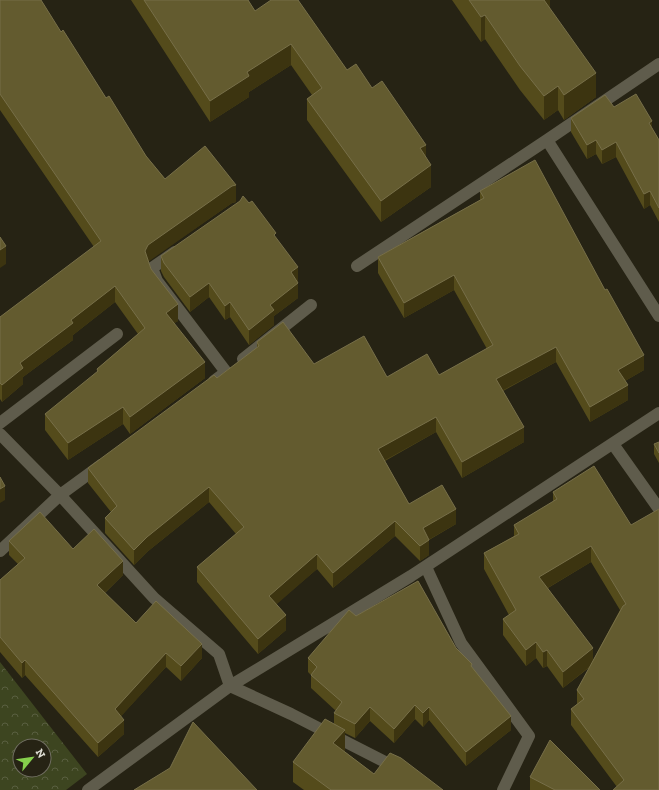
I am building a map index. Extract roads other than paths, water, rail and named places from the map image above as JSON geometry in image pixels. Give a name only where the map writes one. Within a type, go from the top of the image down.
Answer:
[{"type":"street","points":[[357,266],[659,64]]},
{"type":"street","points":[[547,140],[659,316]]},
{"type":"street","points":[[184,245],[152,268],[157,281],[226,372]]},
{"type":"street","points":[[207,386],[311,305]]},
{"type":"street","points":[[0,423],[117,334]]},
{"type":"street","points":[[88,790],[230,686],[426,567],[659,413]]},
{"type":"street","points":[[1,437],[60,495],[154,598],[219,654],[230,686],[291,714],[405,772]]},
{"type":"street","points":[[613,444],[659,509]]},
{"type":"street","points":[[0,551],[60,495],[111,457]]},
{"type":"street","points":[[426,567],[461,643],[529,736],[503,790]]}]
